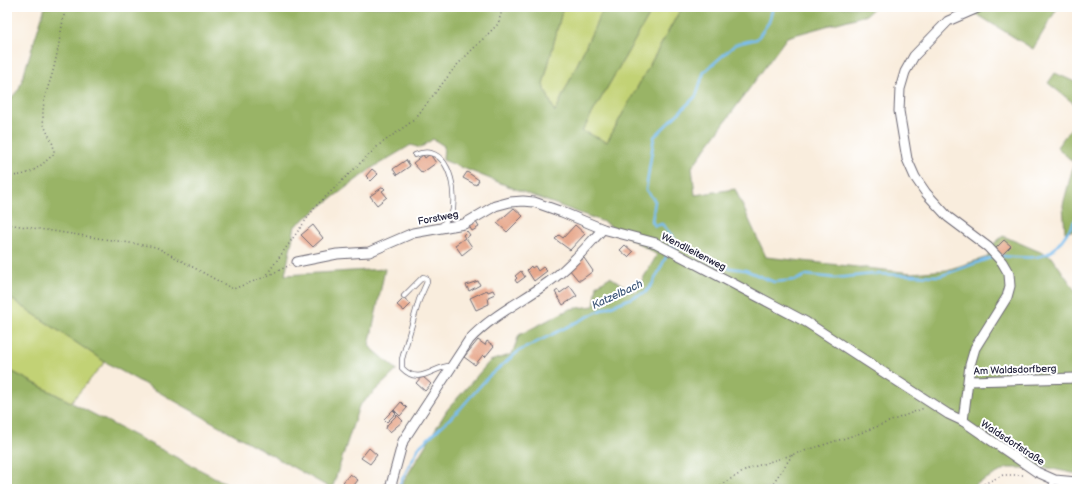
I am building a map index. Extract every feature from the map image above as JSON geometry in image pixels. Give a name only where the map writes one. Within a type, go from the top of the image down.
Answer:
[{"type":"street","points":[[970,381],[970,365],[975,348],[1007,297],[1010,286],[1009,274],[1002,262],[988,247],[948,217],[926,193],[915,177],[907,159],[899,111],[900,90],[903,78],[914,56],[948,22],[980,7]]},
{"type":"street","name":"Forstweg","points":[[297,262],[337,254],[369,252],[413,233],[464,224],[495,206],[510,202],[524,201],[562,212],[603,229]]},
{"type":"street","points":[[390,489],[403,441],[451,366],[479,329],[551,280],[580,254],[603,229]]},
{"type":"street","name":"Wendlleitenweg","points":[[603,229],[656,243],[806,322],[948,414],[963,421]]},
{"type":"street","name":"Am Waldsdorfberg","points":[[963,421],[970,381],[1077,378]]},
{"type":"street","name":"Waldsdorfstraße","points":[[963,421],[1037,472],[1055,480],[1077,482]]},
{"type":"lane","points":[[415,155],[426,151],[435,154],[445,166],[452,180],[453,209],[441,229]]},
{"type":"lane","points":[[404,296],[420,279],[423,277],[426,278],[426,283],[419,300],[402,359],[402,368],[406,373],[418,376],[451,366]]},
{"type":"lane","points":[[1049,489],[1055,480]]},
{"type":"path","points":[[7,176],[22,176],[39,167],[54,154],[54,146],[43,124],[44,97],[54,67],[66,7]]},
{"type":"path","points":[[265,277],[316,206],[379,145],[414,120],[456,66],[498,24],[503,7]]},
{"type":"path","points":[[7,224],[156,247],[233,289],[265,277],[297,262]]},
{"type":"path","points":[[713,489],[750,468],[858,434],[933,404]]},
{"type":"path","points":[[769,489],[793,454]]},
{"type":"path","points":[[973,489],[1002,476],[1037,472]]},
{"type":"green space","points":[[45,7],[563,7],[543,85],[555,112],[604,7],[654,7],[582,131],[607,142],[679,12],[687,7],[875,7],[866,15],[787,37],[692,167],[695,195],[735,189],[766,257],[912,273],[947,270],[988,257],[990,247],[1003,236],[1052,257],[1077,293],[1077,474],[1048,468],[1007,468],[967,489],[399,489],[447,410],[490,361],[512,354],[519,335],[570,309],[594,306],[597,285],[610,277],[635,292],[657,255],[604,222],[443,160],[444,146],[433,139],[420,148],[411,145],[372,168],[295,226],[285,275],[385,269],[369,346],[397,370],[359,406],[332,489],[105,362],[7,296],[7,103],[19,89]]},
{"type":"green space","points":[[563,7],[604,7],[555,112],[543,85]]},
{"type":"green space","points":[[654,7],[687,7],[679,12],[607,142],[582,131]]},
{"type":"green space","points":[[965,7],[1058,7],[1033,49]]},
{"type":"green space","points":[[1055,73],[1077,83],[1077,106],[1048,83]]},
{"type":"green space","points":[[1077,120],[1077,230],[1065,232],[1063,205],[1074,163],[1057,147]]},
{"type":"green space","points":[[7,296],[105,362],[71,402],[7,369]]},
{"type":"green space","points":[[7,369],[237,489],[7,489]]},
{"type":"building","points":[[430,154],[436,163],[422,173],[413,163],[423,155],[425,158]]},
{"type":"building","points":[[406,160],[410,166],[397,175],[393,169]]},
{"type":"building","points":[[372,169],[378,174],[371,181],[366,176]]},
{"type":"building","points":[[467,172],[479,180],[476,185],[463,178]]},
{"type":"building","points":[[383,187],[385,189],[382,191],[387,197],[377,205],[370,196]]},
{"type":"building","points":[[514,208],[523,216],[507,232],[497,223]]},
{"type":"building","points":[[476,222],[479,227],[472,231],[469,226]]},
{"type":"building","points":[[313,225],[323,238],[313,247],[301,235]]},
{"type":"building","points":[[575,225],[585,234],[570,250],[555,239],[559,235],[563,238]]},
{"type":"building","points":[[467,231],[470,235],[466,238],[472,247],[462,255],[455,245],[465,238],[463,235]]},
{"type":"building","points":[[1004,240],[1011,246],[1002,255],[995,249]]},
{"type":"building","points":[[625,245],[633,252],[628,257],[620,250]]},
{"type":"building","points":[[584,258],[593,271],[581,280],[578,280],[569,269]]},
{"type":"building","points":[[531,266],[532,268],[535,266],[538,271],[543,267],[547,271],[534,281],[527,270]]},
{"type":"building","points":[[521,271],[525,277],[517,283],[515,280],[517,278],[515,276]]},
{"type":"building","points":[[478,281],[480,285],[469,291],[466,285]]},
{"type":"building","points":[[570,286],[577,296],[563,305],[555,292],[558,290],[560,293]]},
{"type":"building","points":[[487,290],[488,292],[493,290],[495,294],[488,297],[489,304],[476,310],[470,298]]},
{"type":"building","points":[[404,298],[411,304],[404,311],[397,305]]},
{"type":"building","points":[[478,340],[485,345],[487,341],[494,346],[485,357],[483,355],[475,365],[464,357]]},
{"type":"building","points":[[422,376],[431,384],[425,391],[416,383]]},
{"type":"building","points":[[401,402],[407,408],[400,416],[394,410]]},
{"type":"building","points":[[393,410],[396,413],[387,422],[384,419]]},
{"type":"building","points":[[397,415],[403,421],[390,432],[386,429],[387,425]]},
{"type":"building","points":[[369,448],[377,455],[370,464],[361,458]]},
{"type":"building","points":[[350,474],[358,480],[351,489],[343,482]]},
{"type":"waterway","name":"Katzelbach","points":[[397,489],[419,447],[460,409],[488,377],[519,351],[599,311],[646,292],[653,283],[675,239],[662,224],[655,226],[652,221],[655,201],[646,190],[654,137],[696,96],[704,72],[736,44],[757,39],[769,22],[773,7]]},
{"type":"waterway","points":[[1001,256],[1029,258],[1047,254],[1061,241],[1077,217]]},
{"type":"waterway","points":[[671,247],[684,248],[723,267],[745,270],[774,282],[796,280],[807,275],[835,278],[874,274],[940,276],[993,257]]}]
